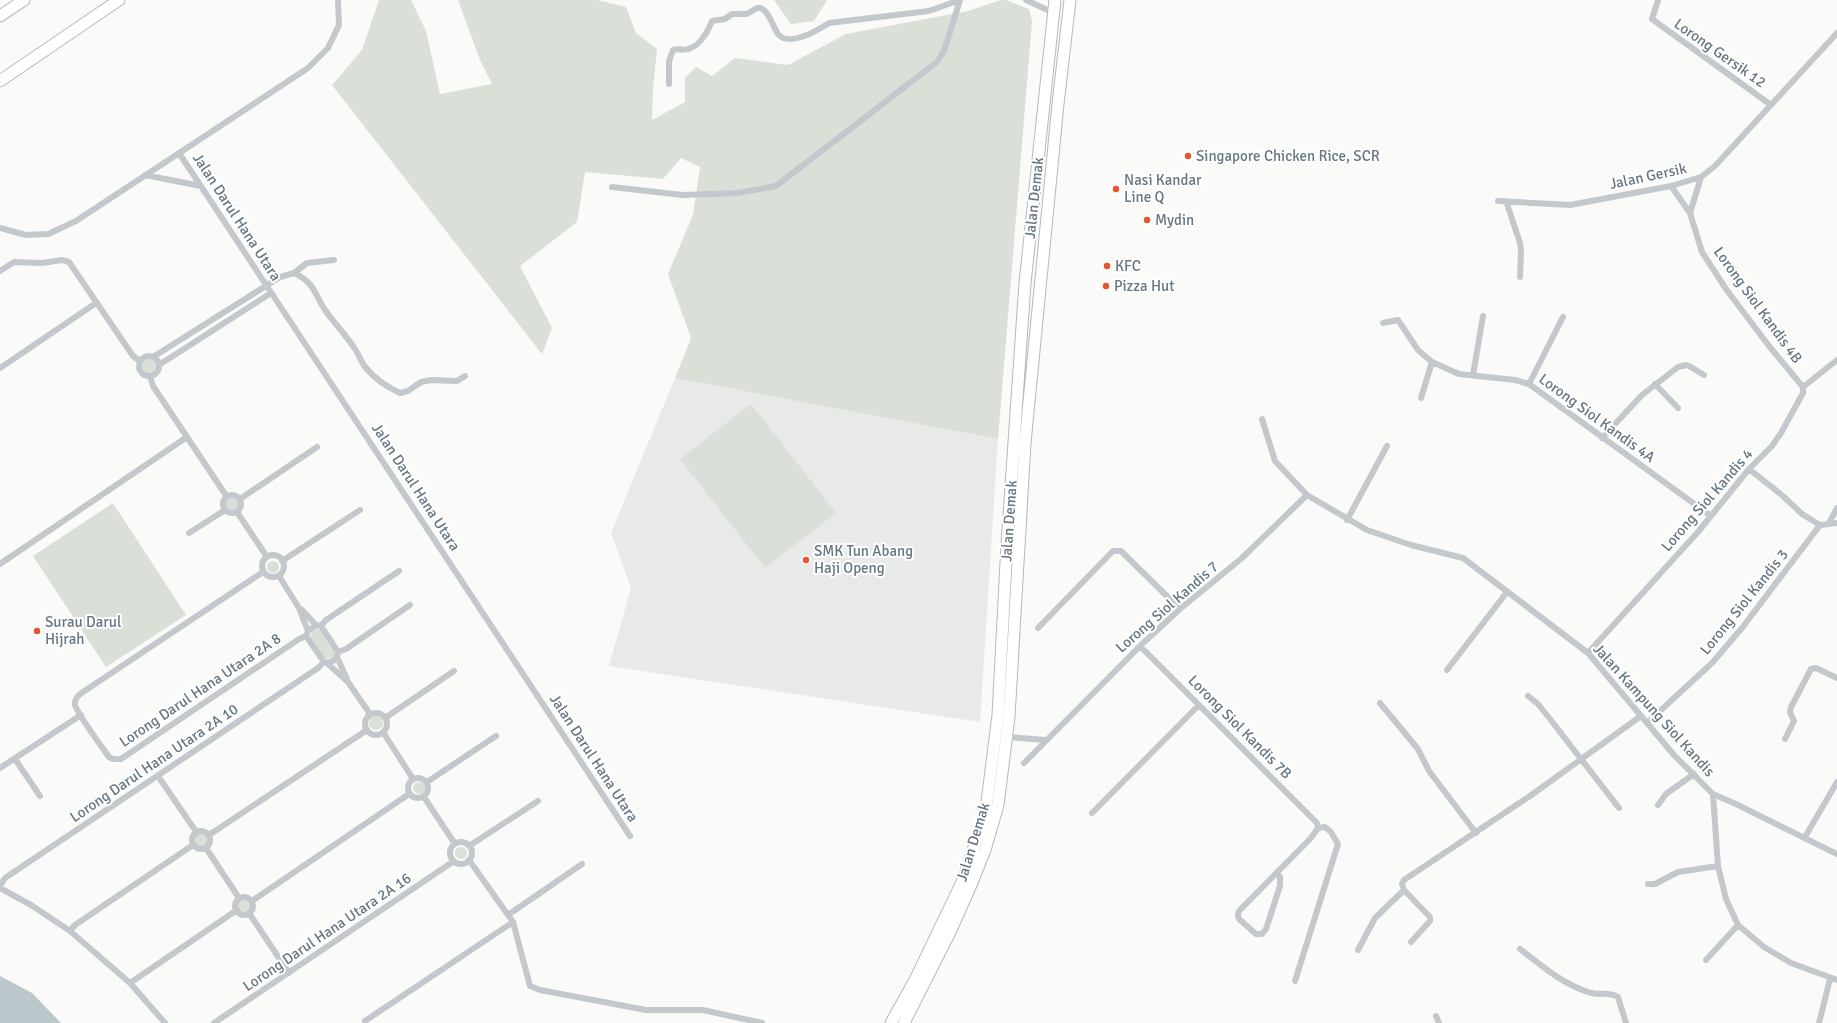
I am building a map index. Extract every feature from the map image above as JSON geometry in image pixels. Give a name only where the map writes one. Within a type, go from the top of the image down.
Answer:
[{"type":"highway","points":[[0,16],[24,0]]},
{"type":"highway","points":[[0,81],[119,0]]},
{"type":"highway","name":"Jalan Demak","points":[[891,1023],[915,980],[949,912],[964,878],[986,810],[998,715],[1007,544],[1025,283],[1055,0]]},
{"type":"highway","name":"Jalan Demak","points":[[904,1023],[950,932],[985,850],[998,805],[1007,737],[1025,443],[1058,104],[1070,0]]},
{"type":"street","name":"Jalan Darul Hana Utara","points":[[0,228],[26,235],[48,234],[76,221],[308,68],[328,48],[339,25],[338,0]]},
{"type":"street","points":[[669,84],[669,61],[673,50],[676,48],[689,49],[695,45],[708,30],[712,21],[724,19],[732,14],[747,14],[761,8],[768,15],[778,34],[783,38],[790,40],[818,30],[829,23],[929,11],[960,0]]},
{"type":"street","points":[[612,187],[683,195],[738,193],[776,186],[936,62],[944,51],[960,0]]},
{"type":"street","points":[[1026,0],[1054,12]]},
{"type":"street","name":"Lorong Gersik 12","points":[[1658,0],[1652,19],[1771,105]]},
{"type":"street","name":"Jalan Gersik","points":[[1498,201],[1570,205],[1671,186],[1701,177],[1715,166],[1837,33]]},
{"type":"street","name":"Jalan Darul Hana Utara","points":[[179,152],[630,836]]},
{"type":"street","points":[[145,175],[201,186]]},
{"type":"street","points":[[1690,213],[1701,177]]},
{"type":"street","name":"Lorong Siol Kandis 4B","points":[[1671,186],[1690,213],[1702,252],[1726,289],[1768,346],[1803,387]]},
{"type":"street","points":[[1506,201],[1520,243],[1520,277]]},
{"type":"street","points":[[0,271],[14,262],[42,263],[62,260],[69,262],[133,356],[140,361]]},
{"type":"street","points":[[272,293],[159,365],[157,372],[150,376],[146,376],[140,372],[140,361],[146,356],[153,357],[266,285],[280,277],[294,273],[307,263],[334,260]]},
{"type":"street","points":[[294,273],[305,278],[311,284],[322,306],[337,328],[354,348],[365,367],[376,379],[391,389],[400,393],[408,391],[421,382],[431,380],[458,382],[465,376]]},
{"type":"street","points":[[0,368],[96,303]]},
{"type":"street","points":[[1473,375],[1483,316]]},
{"type":"street","points":[[1529,384],[1563,317]]},
{"type":"street","name":"Lorong Siol Kandis 4A","points":[[1383,323],[1398,320],[1401,321],[1418,350],[1432,362],[1460,374],[1515,380],[1529,384],[1711,516]]},
{"type":"street","points":[[153,357],[159,365]]},
{"type":"street","points":[[1803,387],[1837,360]]},
{"type":"street","points":[[1421,398],[1432,362]]},
{"type":"street","points":[[1602,438],[1642,395],[1681,366],[1689,366],[1704,375]]},
{"type":"street","points":[[150,376],[153,386],[227,497]]},
{"type":"street","points":[[1655,384],[1678,408]]},
{"type":"street","name":"Lorong Siol Kandis 4","points":[[1588,653],[1711,516],[1749,469],[1778,438],[1803,393],[1803,387]]},
{"type":"street","name":"Jalan Kampung Siol Kandis","points":[[1262,419],[1275,461],[1307,495],[1347,520],[1367,530],[1411,545],[1463,558],[1588,653],[1646,723],[1713,794],[1805,837],[1837,854]]},
{"type":"street","points":[[0,564],[187,437]]},
{"type":"street","points":[[1347,520],[1387,446]]},
{"type":"street","points":[[240,499],[317,447]]},
{"type":"street","points":[[1749,469],[1802,514],[1820,525],[1837,523]]},
{"type":"street","points":[[225,510],[224,501],[227,497],[233,495],[240,499]]},
{"type":"street","name":"Lorong Siol Kandis 7","points":[[1024,763],[1140,646],[1180,609],[1242,558],[1307,495]]},
{"type":"street","points":[[225,510],[229,513],[237,512],[241,507],[240,499]]},
{"type":"street","points":[[1829,523],[1837,508]]},
{"type":"street","points":[[189,534],[225,510]]},
{"type":"street","points":[[282,561],[360,510]]},
{"type":"street","points":[[237,512],[267,557]]},
{"type":"street","name":"Lorong Siol Kandis 3","points":[[1646,723],[1712,663],[1742,628],[1820,525]]},
{"type":"street","points":[[1038,628],[1113,551],[1120,551],[1180,609]]},
{"type":"street","points":[[276,556],[282,561],[283,570],[279,576],[272,577],[263,572],[262,564],[267,557],[276,556]]},
{"type":"street","name":"Lorong Darul Hana Utara 2A 8","points":[[81,715],[109,757],[113,759],[121,759],[399,571]]},
{"type":"street","points":[[0,768],[81,715],[75,706],[75,702],[80,694],[263,572]]},
{"type":"street","points":[[279,576],[299,608],[307,634],[326,663],[348,682]]},
{"type":"street","points":[[1448,670],[1507,592]]},
{"type":"street","name":"Lorong Darul Hana Utara 2A 10","points":[[0,887],[5,878],[338,655],[410,605]]},
{"type":"street","points":[[299,608],[319,625],[338,655],[348,682],[370,714]]},
{"type":"street","name":"Lorong Siol Kandis 7B","points":[[1140,646],[1317,823],[1318,828]]},
{"type":"street","points":[[1785,739],[1794,721],[1790,712],[1811,668],[1816,668],[1837,678]]},
{"type":"street","points":[[385,718],[454,672]]},
{"type":"street","points":[[1528,696],[1538,704],[1619,808]]},
{"type":"street","points":[[1380,703],[1418,749],[1429,771],[1476,833]]},
{"type":"street","points":[[1092,814],[1199,704]]},
{"type":"street","points":[[378,713],[385,718],[387,726],[383,732],[373,734],[367,730],[366,720],[370,714],[378,713]]},
{"type":"street","points":[[1411,942],[1430,921],[1430,916],[1404,890],[1402,884],[1404,880],[1476,833],[1641,716]]},
{"type":"street","points":[[209,835],[367,730]]},
{"type":"street","points":[[383,732],[413,779]]},
{"type":"street","points":[[427,782],[496,736]]},
{"type":"street","points":[[1007,737],[1046,740]]},
{"type":"street","points":[[15,758],[40,796]]},
{"type":"street","points":[[1658,805],[1666,794],[1694,774]]},
{"type":"street","points":[[158,776],[197,833]]},
{"type":"street","points":[[420,778],[427,782],[428,791],[424,797],[415,798],[410,794],[408,787],[413,779],[420,778]]},
{"type":"street","points":[[1805,837],[1837,782]]},
{"type":"street","points":[[252,901],[410,794]]},
{"type":"street","points":[[1713,794],[1718,866],[1726,899],[1738,925],[1764,947],[1791,962],[1830,979],[1837,980]]},
{"type":"street","points":[[424,797],[455,844]]},
{"type":"street","points":[[470,846],[538,800]]},
{"type":"street","points":[[1277,873],[1280,877],[1280,886],[1266,929],[1262,934],[1256,934],[1239,919],[1239,911],[1311,838],[1318,828],[1324,827],[1331,832],[1338,844],[1295,981]]},
{"type":"street","points":[[203,832],[209,835],[210,843],[206,848],[200,849],[194,845],[192,839],[197,833],[203,832]]},
{"type":"street","points":[[463,843],[470,846],[472,852],[469,860],[461,864],[454,861],[451,851],[455,844],[463,843]]},
{"type":"street","points":[[70,931],[75,925],[194,845]]},
{"type":"street","points":[[206,848],[239,898]]},
{"type":"street","points":[[469,860],[513,922],[530,986],[540,990],[646,1010],[703,1010],[762,1023]]},
{"type":"street","name":"Lorong Darul Hana Utara 2A 16","points":[[214,1023],[454,861]]},
{"type":"street","points":[[508,915],[582,864]]},
{"type":"street","points":[[1648,884],[1655,884],[1678,872],[1718,866]]},
{"type":"street","points":[[0,887],[31,905],[70,931],[130,983],[165,1023]]},
{"type":"street","points":[[1358,950],[1375,918],[1404,890]]},
{"type":"street","points":[[239,898],[247,897],[252,901],[253,906],[249,913]]},
{"type":"street","points":[[237,910],[236,904],[239,898]]},
{"type":"street","points":[[237,910],[244,914],[249,913]]},
{"type":"street","points":[[130,983],[237,910]]},
{"type":"street","points":[[249,913],[289,973]]},
{"type":"street","points":[[365,1021],[513,922]]},
{"type":"street","points":[[1706,960],[1738,925]]},
{"type":"street","points":[[1520,949],[1552,975],[1565,983],[1590,994],[1614,994],[1618,996],[1626,1023]]},
{"type":"street","points":[[1819,1023],[1830,979]]},
{"type":"street","points":[[1436,1016],[1439,1023]]},
{"type":"shaded area","points":[[379,0],[411,0],[426,31],[440,94],[492,84],[480,60],[458,0],[598,0],[626,7],[636,33],[657,49],[652,120],[685,102],[685,78],[696,67],[712,76],[735,58],[788,65],[846,34],[968,11],[1001,0],[1006,0],[1029,9],[1032,21],[998,439],[675,378],[691,338],[668,274],[693,215],[700,167],[681,158],[663,179],[585,172],[577,222],[520,266],[552,328],[542,354],[332,85],[362,50]]},
{"type":"shaded area","points":[[774,0],[827,0],[814,21],[791,24]]},
{"type":"shaded area","points":[[149,359],[154,361],[156,366],[154,371],[149,373],[144,371],[142,366],[144,361]]},
{"type":"shaded area","name":"SMK Tun Abang Haji Openg","points":[[675,378],[998,439],[980,722],[609,666],[631,588],[611,533]]},
{"type":"shaded area","points":[[751,404],[836,513],[765,568],[680,459]]},
{"type":"shaded area","points":[[230,498],[234,498],[238,504],[234,510],[230,510],[226,506],[226,502]]},
{"type":"shaded area","points":[[113,503],[186,615],[106,667],[33,556]]},
{"type":"shaded area","points":[[271,561],[275,561],[279,567],[275,573],[271,573],[267,569],[267,565]]},
{"type":"shaded area","points":[[316,629],[321,630],[334,650],[334,656],[331,658],[328,659],[323,657],[310,637],[312,632]]},
{"type":"shaded area","points":[[376,716],[381,718],[383,723],[381,728],[376,730],[371,728],[369,723],[371,718]]},
{"type":"shaded area","points":[[421,782],[424,783],[424,793],[417,794],[414,793],[413,786],[414,783]]},
{"type":"shaded area","points":[[201,834],[206,836],[208,841],[206,846],[201,848],[196,846],[194,841],[196,836]]},
{"type":"shaded area","points":[[459,847],[463,847],[467,853],[463,859],[459,859],[455,855],[455,851]]},
{"type":"shaded area","points":[[244,899],[249,901],[251,906],[249,911],[244,913],[239,911],[237,906],[239,901]]},
{"type":"shaded area","points":[[0,976],[32,993],[61,1023],[0,1023]]},
{"type":"place","name":"Singapore Chicken Rice, SCR","points":[[1188,156]]},
{"type":"place","name":"Nasi Kandar Line Q","points":[[1116,189]]},
{"type":"place","name":"Mydin","points":[[1147,220]]},
{"type":"place","name":"KFC","points":[[1107,266]]},
{"type":"place","name":"Pizza Hut","points":[[1106,286]]},
{"type":"place","name":"SMK Tun Abang Haji Openg","points":[[806,560]]},
{"type":"place","name":"Surau Darul Hijrah","points":[[37,631]]}]
